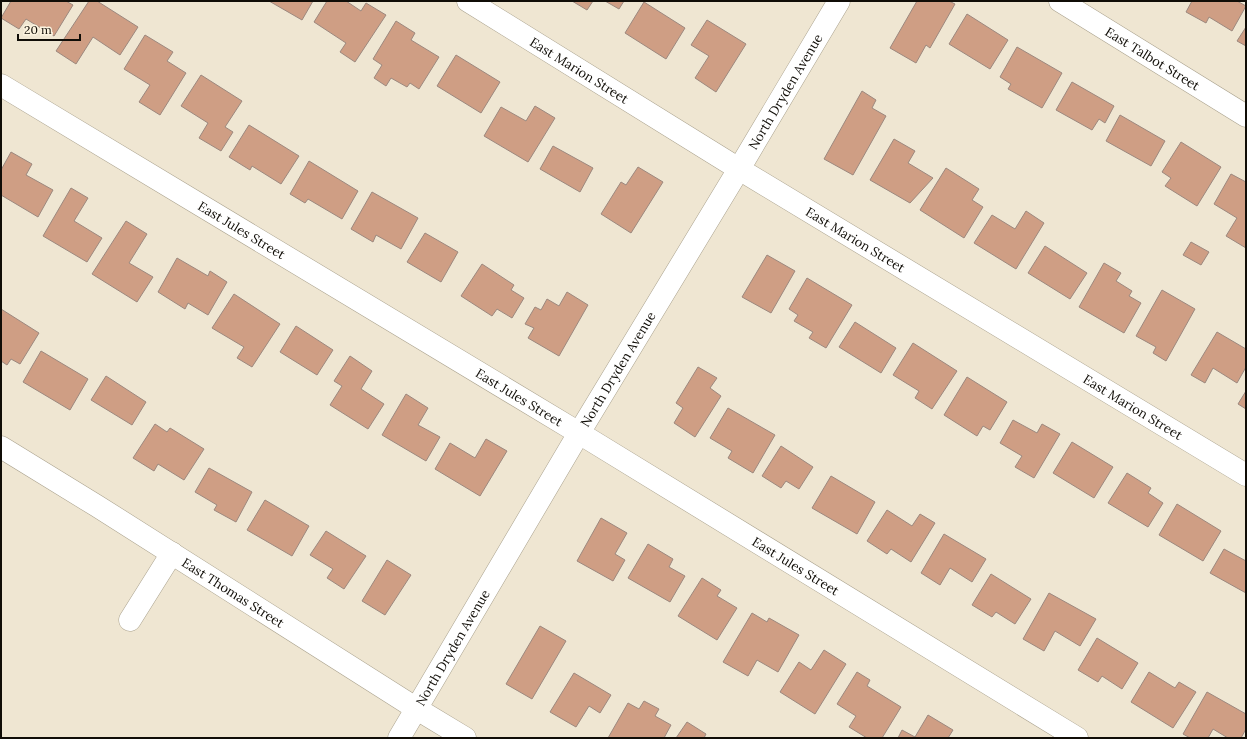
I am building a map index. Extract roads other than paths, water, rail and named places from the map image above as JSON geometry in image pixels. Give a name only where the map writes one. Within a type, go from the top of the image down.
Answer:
[{"type":"street","name":"East Marion Street","points":[[468,1],[739,169],[1246,475]]},
{"type":"street","name":"North Dryden Avenue","points":[[399,738],[579,433],[839,1]]},
{"type":"street","name":"East Talbot Street","points":[[1060,1],[1246,116]]},
{"type":"street","name":"East Jules Street","points":[[1,84],[579,433],[1078,738]]},
{"type":"street","name":"East Thomas Street","points":[[1,447],[465,738]]},
{"type":"street","points":[[130,620],[172,553]]}]
